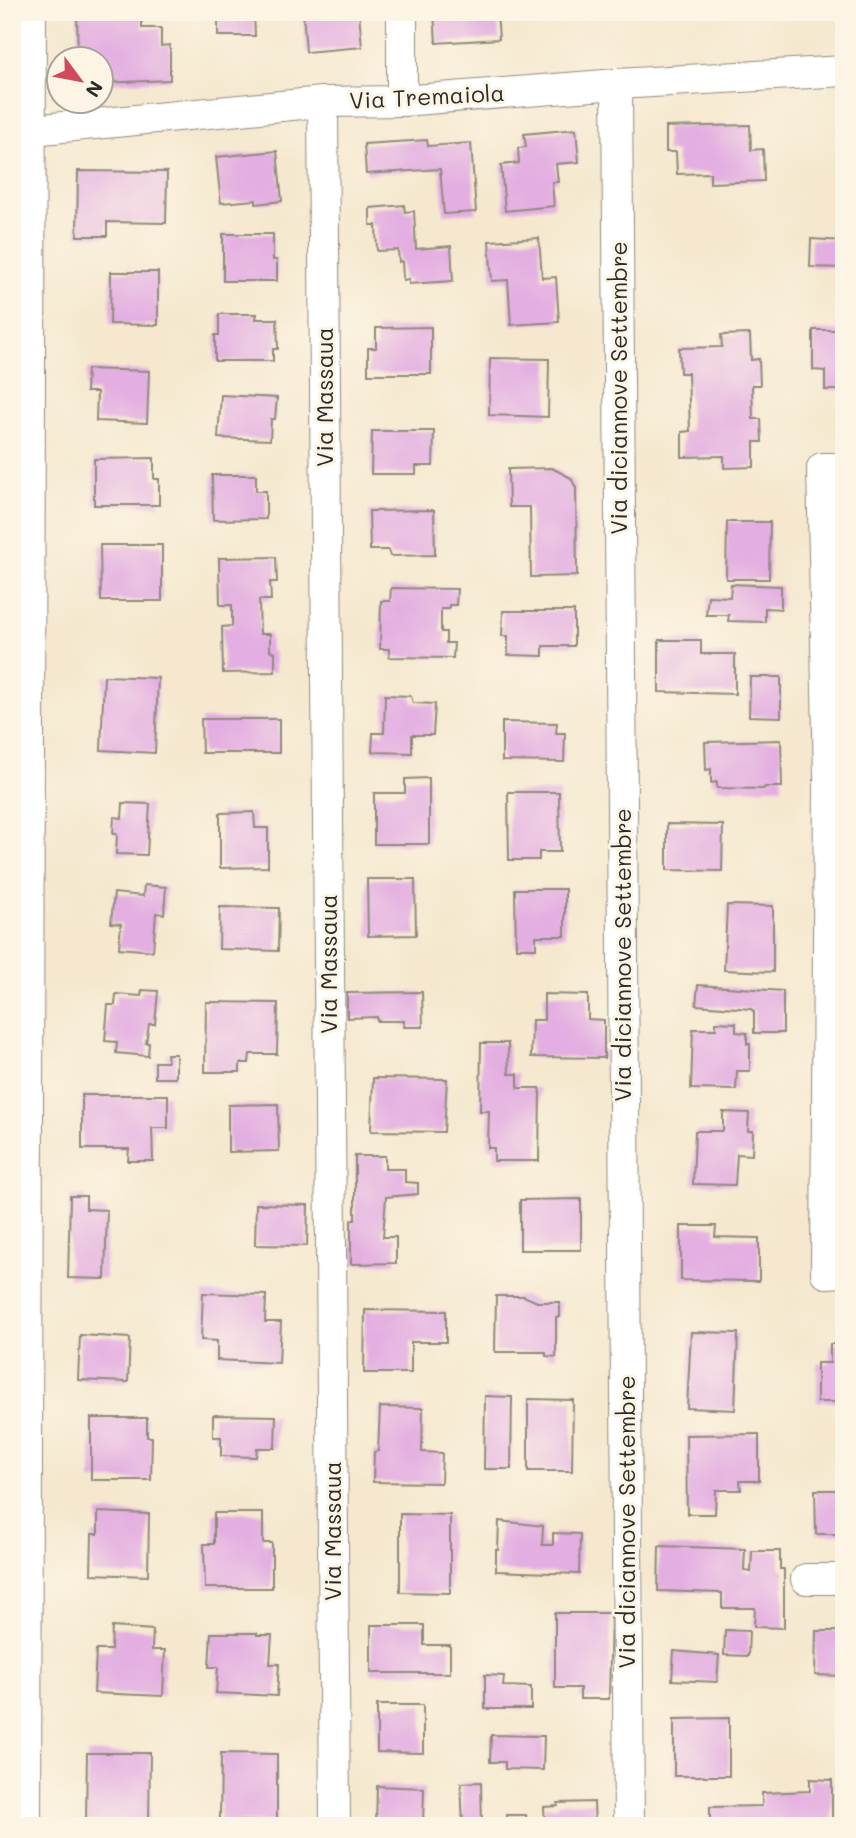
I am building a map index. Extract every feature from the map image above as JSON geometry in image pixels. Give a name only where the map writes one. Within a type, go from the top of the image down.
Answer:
[{"type":"street","points":[[26,1826],[22,133],[31,12]]},
{"type":"street","points":[[402,12],[402,101]]},
{"type":"street","name":"Via Tremaiola","points":[[22,133],[323,102],[402,101],[617,84],[844,71]]},
{"type":"street","name":"Via diciannove Settembre","points":[[617,84],[629,1826]]},
{"type":"street","name":"Via Massaua","points":[[323,102],[335,1826]]},
{"type":"street","points":[[844,468],[822,468],[836,776],[836,946],[826,1273],[844,1272]]},
{"type":"street","points":[[806,1579],[844,1579]]},
{"type":"building","points":[[77,12],[142,12],[142,28],[161,28],[161,46],[170,45],[170,80],[116,82],[116,46],[78,46]]},
{"type":"building","points":[[218,12],[254,12],[255,36],[218,36]]},
{"type":"building","points":[[303,12],[359,12],[362,47],[306,52]]},
{"type":"building","points":[[434,12],[497,12],[499,39],[436,43]]},
{"type":"building","points":[[750,125],[751,150],[763,149],[764,181],[710,183],[710,173],[677,174],[676,152],[666,152],[666,127]]},
{"type":"building","points":[[576,129],[579,162],[556,164],[558,182],[552,182],[554,206],[505,211],[501,165],[519,163],[518,148],[526,147],[524,134]]},
{"type":"building","points":[[427,140],[428,146],[471,143],[476,212],[444,214],[440,169],[366,174],[364,144]]},
{"type":"building","points":[[277,151],[282,201],[256,204],[256,200],[221,203],[216,157]]},
{"type":"building","points":[[78,171],[167,172],[166,223],[107,222],[107,236],[77,236]]},
{"type":"building","points":[[404,205],[405,212],[414,211],[416,249],[451,246],[453,281],[409,284],[409,279],[403,280],[402,261],[399,262],[398,250],[377,251],[376,225],[370,225],[370,208]]},
{"type":"building","points":[[223,234],[273,234],[273,260],[277,260],[277,281],[223,281]]},
{"type":"building","points":[[539,238],[542,278],[556,277],[559,322],[511,325],[508,280],[492,281],[489,241]]},
{"type":"building","points":[[811,239],[844,241],[844,268],[810,267]]},
{"type":"building","points":[[111,272],[158,272],[158,325],[110,324]]},
{"type":"building","points":[[219,314],[257,314],[256,319],[277,319],[278,349],[273,349],[273,361],[215,361],[215,335],[219,335]]},
{"type":"building","points":[[431,327],[431,374],[368,374],[368,348],[376,348],[376,328]]},
{"type":"building","points":[[813,330],[844,330],[844,390],[825,390],[825,371],[813,370]]},
{"type":"building","points":[[750,334],[751,360],[759,359],[760,385],[752,385],[753,419],[761,419],[762,442],[754,442],[754,467],[724,468],[724,456],[682,457],[682,432],[690,431],[688,373],[680,373],[679,348],[722,347],[721,335]]},
{"type":"building","points":[[490,358],[549,359],[548,417],[489,415]]},
{"type":"building","points":[[87,369],[149,371],[147,423],[96,421],[97,392],[86,392]]},
{"type":"building","points":[[221,395],[277,398],[275,419],[271,419],[270,440],[218,438]]},
{"type":"building","points":[[372,431],[434,431],[433,466],[416,466],[416,474],[371,474]]},
{"type":"building","points":[[154,458],[154,479],[159,479],[159,505],[94,505],[94,459]]},
{"type":"building","points":[[552,468],[571,478],[576,488],[577,576],[531,577],[530,507],[509,507],[508,469]]},
{"type":"building","points":[[212,475],[256,475],[256,491],[266,491],[266,519],[213,520]]},
{"type":"building","points":[[434,510],[435,555],[390,556],[388,550],[370,550],[369,511]]},
{"type":"building","points":[[727,522],[770,522],[769,579],[726,579]]},
{"type":"building","points":[[100,545],[162,545],[162,601],[101,601]]},
{"type":"building","points":[[276,557],[277,582],[270,582],[271,600],[259,600],[260,634],[270,634],[270,651],[275,652],[275,672],[223,673],[222,627],[232,626],[232,605],[220,605],[219,558]]},
{"type":"building","points":[[731,584],[781,586],[781,609],[765,608],[765,622],[728,621],[729,615],[706,615],[708,596],[730,597]]},
{"type":"building","points":[[391,588],[457,589],[456,605],[441,609],[441,632],[446,632],[446,643],[454,643],[453,658],[389,657],[389,649],[380,649],[381,601],[390,601]]},
{"type":"building","points":[[503,611],[574,611],[574,646],[543,646],[543,656],[508,655],[508,636],[502,636]]},
{"type":"building","points":[[659,640],[701,640],[701,654],[735,654],[735,694],[659,692]]},
{"type":"building","points":[[104,676],[158,678],[155,753],[101,750]]},
{"type":"building","points":[[750,677],[781,677],[781,717],[749,716]]},
{"type":"building","points":[[385,695],[411,696],[413,703],[435,704],[433,735],[412,735],[412,753],[372,752],[373,733],[384,733]]},
{"type":"building","points":[[201,719],[279,719],[279,753],[202,753]]},
{"type":"building","points":[[502,722],[557,723],[556,733],[565,733],[564,762],[502,761]]},
{"type":"building","points":[[781,740],[782,787],[717,788],[717,782],[711,783],[711,769],[706,770],[705,742]]},
{"type":"building","points":[[429,778],[429,844],[374,844],[374,793],[405,793],[405,779]]},
{"type":"building","points":[[508,792],[559,792],[560,852],[539,852],[539,860],[509,860]]},
{"type":"building","points":[[123,803],[150,804],[147,855],[116,854],[114,817],[122,818]]},
{"type":"building","points":[[254,812],[255,828],[268,828],[268,867],[220,868],[220,813]]},
{"type":"building","points":[[667,824],[723,825],[722,871],[667,870]]},
{"type":"building","points":[[367,879],[415,879],[416,935],[368,936]]},
{"type":"building","points":[[144,885],[166,887],[164,914],[156,913],[153,951],[119,948],[121,924],[111,923],[114,893],[143,896]]},
{"type":"building","points":[[515,889],[565,889],[565,936],[536,936],[536,948],[516,948]]},
{"type":"building","points":[[727,905],[773,906],[773,972],[724,970]]},
{"type":"building","points":[[220,907],[279,908],[278,951],[219,949]]},
{"type":"building","points":[[698,985],[783,991],[783,1033],[754,1033],[754,1012],[751,1009],[696,1005]]},
{"type":"building","points":[[142,990],[158,991],[155,1024],[149,1024],[146,1043],[149,1043],[148,1056],[116,1053],[117,1042],[105,1041],[108,1005],[115,1005],[116,994],[141,996]]},
{"type":"building","points":[[422,992],[423,1027],[404,1027],[404,1021],[377,1021],[377,1017],[347,1018],[347,993]]},
{"type":"building","points":[[544,994],[588,995],[588,1019],[604,1020],[604,1058],[531,1057],[532,1020],[544,1020]]},
{"type":"building","points":[[206,1002],[278,1003],[277,1054],[250,1054],[249,1063],[240,1063],[240,1072],[205,1072]]},
{"type":"building","points":[[716,1022],[736,1023],[736,1032],[747,1033],[747,1044],[750,1044],[750,1071],[737,1071],[736,1090],[691,1089],[693,1029],[716,1029]]},
{"type":"building","points":[[481,1043],[508,1043],[509,1074],[518,1074],[518,1088],[540,1088],[539,1161],[494,1161],[494,1148],[488,1148],[489,1111],[480,1111]]},
{"type":"building","points":[[167,1054],[176,1054],[176,1078],[155,1078],[155,1062],[167,1062]]},
{"type":"building","points":[[373,1078],[447,1079],[444,1132],[371,1131]]},
{"type":"building","points":[[82,1095],[168,1095],[168,1128],[152,1128],[153,1161],[128,1161],[129,1149],[82,1149]]},
{"type":"building","points":[[278,1104],[279,1151],[228,1152],[228,1105]]},
{"type":"building","points":[[723,1112],[749,1113],[748,1131],[753,1131],[752,1155],[737,1154],[735,1185],[693,1184],[695,1131],[723,1131]]},
{"type":"building","points":[[355,1156],[385,1156],[385,1169],[405,1169],[405,1182],[418,1183],[418,1194],[386,1197],[383,1237],[396,1237],[396,1263],[351,1264],[351,1220],[355,1220]]},
{"type":"building","points":[[70,1196],[86,1196],[86,1209],[107,1210],[105,1279],[68,1278]]},
{"type":"building","points":[[581,1199],[581,1250],[520,1250],[520,1200]]},
{"type":"building","points":[[256,1204],[308,1205],[307,1246],[255,1245]]},
{"type":"building","points":[[681,1226],[716,1226],[715,1237],[759,1238],[759,1281],[681,1280]]},
{"type":"building","points":[[203,1293],[266,1295],[265,1322],[281,1322],[279,1363],[217,1360],[217,1341],[201,1340]]},
{"type":"building","points":[[496,1296],[524,1296],[537,1302],[560,1302],[560,1317],[556,1317],[556,1357],[546,1356],[546,1352],[495,1352]]},
{"type":"building","points":[[365,1310],[446,1311],[446,1342],[411,1342],[411,1373],[364,1373]]},
{"type":"building","points":[[691,1332],[738,1333],[735,1410],[687,1408]]},
{"type":"building","points":[[80,1335],[130,1338],[128,1382],[78,1380]]},
{"type":"building","points":[[830,1344],[844,1344],[844,1402],[817,1402],[817,1363],[830,1363]]},
{"type":"building","points":[[485,1396],[512,1397],[511,1469],[484,1469]]},
{"type":"building","points":[[528,1399],[573,1400],[572,1471],[528,1471]]},
{"type":"building","points":[[380,1407],[423,1408],[422,1452],[442,1453],[441,1483],[373,1482]]},
{"type":"building","points":[[213,1415],[276,1416],[275,1448],[257,1448],[256,1457],[221,1456],[221,1437],[213,1437]]},
{"type":"building","points":[[91,1418],[147,1418],[147,1437],[152,1437],[151,1480],[91,1480]]},
{"type":"building","points":[[759,1434],[759,1481],[740,1481],[741,1490],[716,1490],[715,1514],[687,1514],[686,1435]]},
{"type":"building","points":[[815,1490],[844,1490],[844,1534],[816,1534]]},
{"type":"building","points":[[98,1512],[149,1514],[148,1576],[91,1574],[92,1534],[98,1534]]},
{"type":"building","points":[[214,1513],[263,1513],[263,1543],[272,1543],[272,1588],[205,1588],[204,1544],[214,1544]]},
{"type":"building","points":[[400,1514],[450,1515],[450,1593],[400,1592]]},
{"type":"building","points":[[499,1521],[543,1526],[542,1545],[553,1545],[553,1533],[580,1534],[579,1574],[496,1571]]},
{"type":"building","points":[[659,1546],[745,1549],[744,1571],[751,1572],[752,1551],[780,1551],[780,1569],[784,1569],[784,1628],[754,1627],[755,1608],[722,1608],[722,1593],[658,1591]]},
{"type":"building","points":[[555,1613],[611,1613],[609,1699],[580,1699],[580,1688],[555,1688]]},
{"type":"building","points":[[371,1625],[424,1625],[424,1645],[450,1645],[450,1673],[371,1673]]},
{"type":"building","points":[[112,1627],[153,1630],[152,1650],[165,1650],[163,1696],[94,1693],[96,1650],[111,1650]]},
{"type":"building","points":[[725,1630],[749,1631],[748,1656],[724,1655]]},
{"type":"building","points":[[816,1631],[844,1631],[844,1676],[815,1675]]},
{"type":"building","points":[[211,1633],[272,1635],[270,1664],[279,1664],[277,1696],[216,1693],[218,1667],[209,1667]]},
{"type":"building","points":[[674,1651],[719,1655],[717,1682],[672,1680]]},
{"type":"building","points":[[485,1675],[504,1676],[503,1686],[531,1687],[531,1709],[485,1709]]},
{"type":"building","points":[[377,1705],[423,1705],[423,1753],[377,1752]]},
{"type":"building","points":[[729,1718],[729,1776],[674,1776],[674,1719]]},
{"type":"building","points":[[491,1735],[544,1736],[543,1770],[505,1769],[505,1762],[490,1762]]},
{"type":"building","points":[[87,1753],[150,1753],[149,1822],[86,1822]]},
{"type":"building","points":[[221,1753],[277,1754],[277,1822],[220,1821]]},
{"type":"building","points":[[810,1779],[832,1780],[832,1826],[710,1826],[710,1807],[762,1806],[762,1793],[810,1791]]},
{"type":"building","points":[[481,1782],[482,1826],[463,1826],[461,1783]]},
{"type":"building","points":[[377,1786],[424,1788],[423,1826],[376,1826]]},
{"type":"building","points":[[594,1802],[595,1826],[545,1826],[544,1807],[558,1806],[558,1803]]},
{"type":"building","points":[[507,1815],[526,1815],[527,1826],[507,1826]]}]
